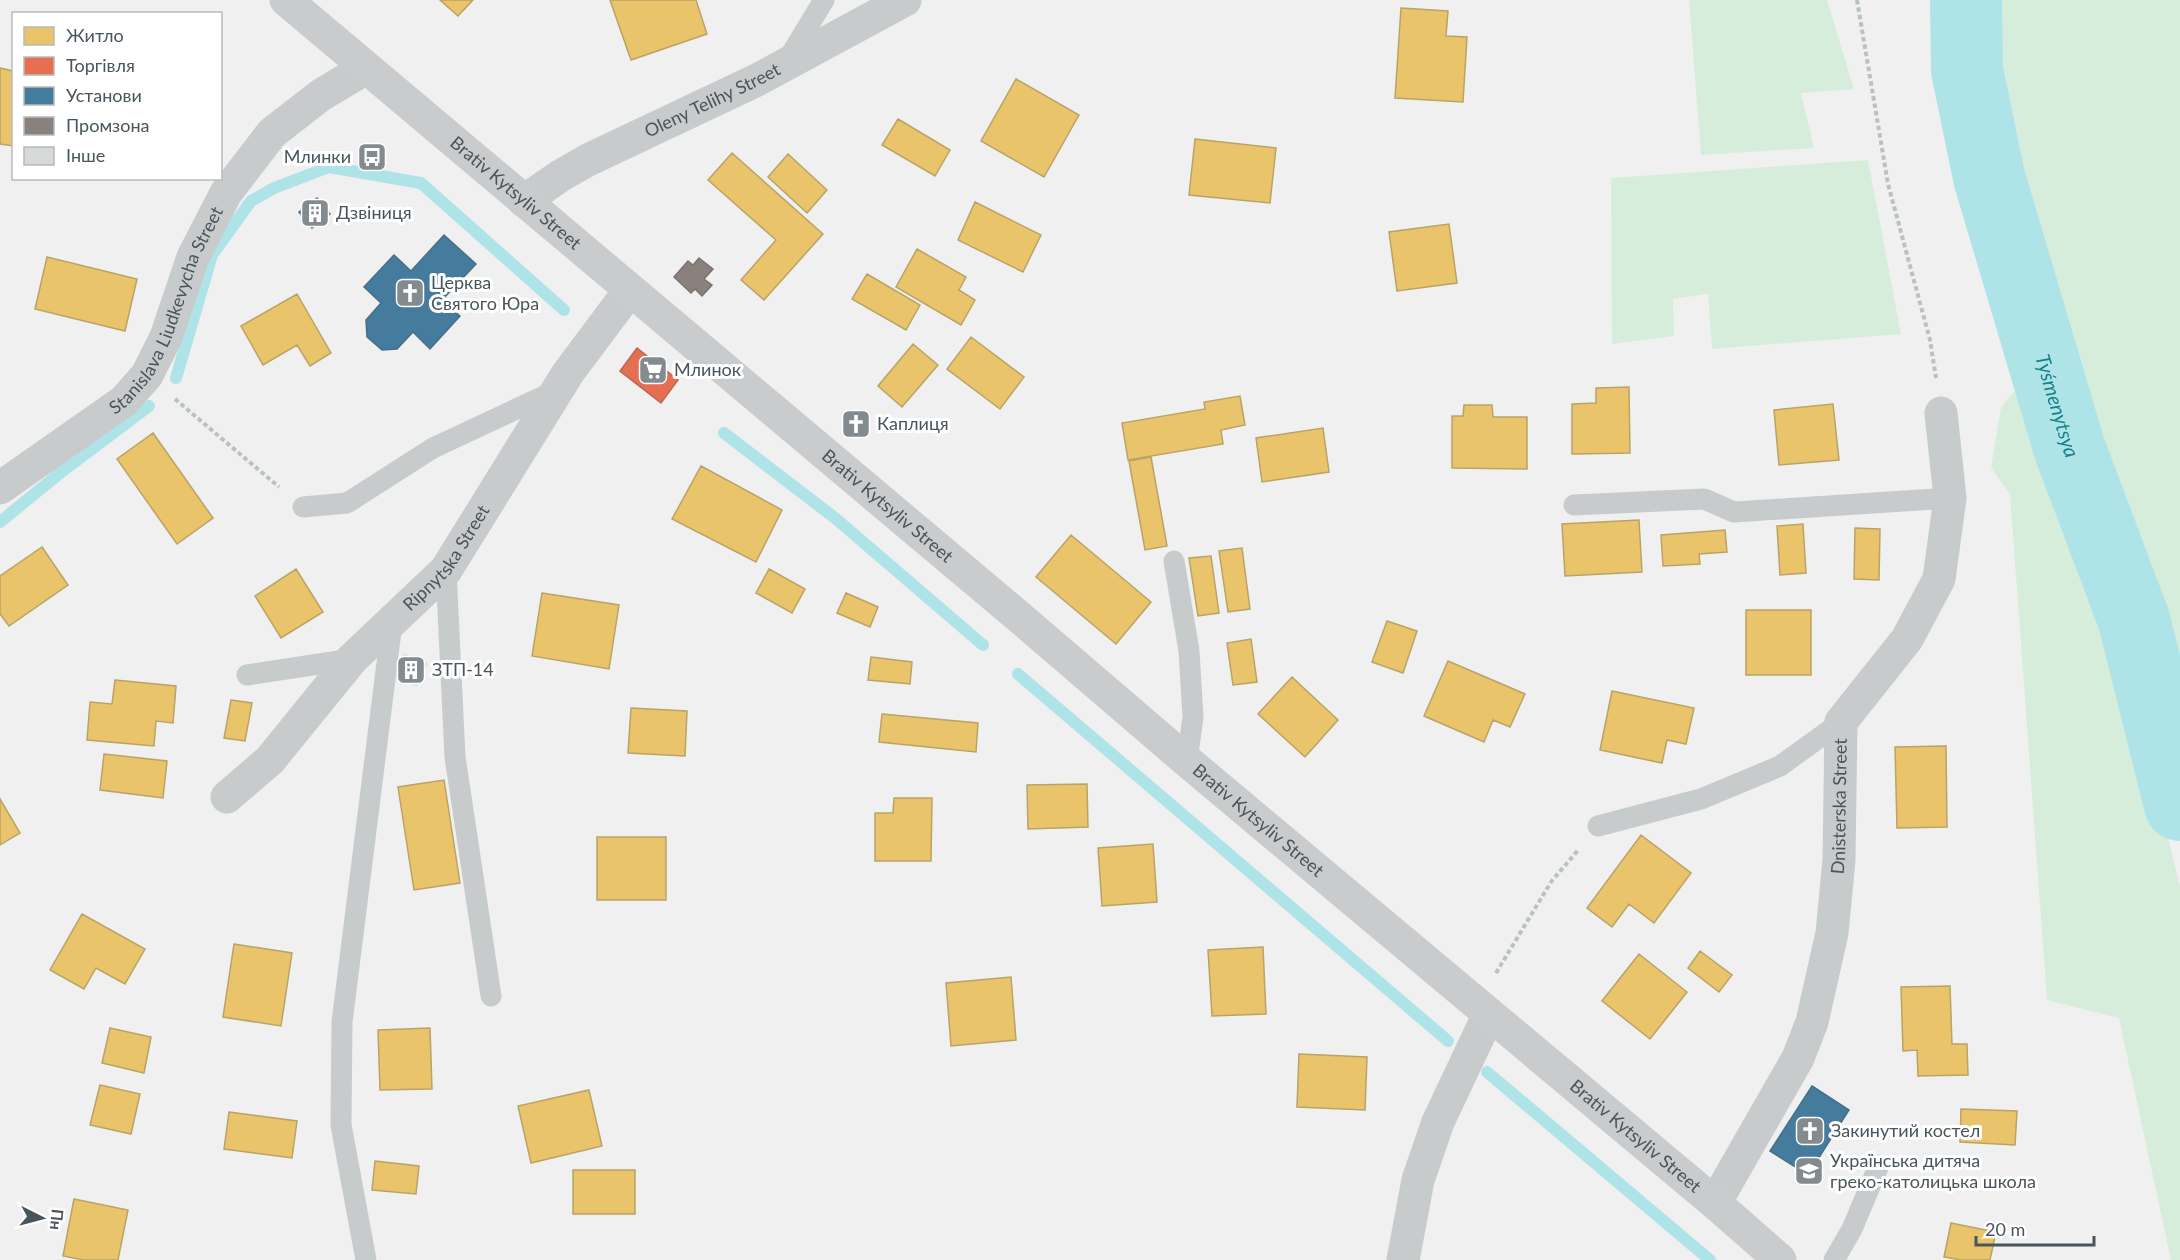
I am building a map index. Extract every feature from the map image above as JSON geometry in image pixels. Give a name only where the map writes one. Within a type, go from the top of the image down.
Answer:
[{"type":"street","name":"Brativ Kytsyliv Street","points":[[286,0],[1780,1260]]},
{"type":"street","name":"Oleny Telihy Street","points":[[524,201],[588,160],[747,86],[904,0]]},
{"type":"street","name":"Stanislava Liudkevycha Street","points":[[0,488],[124,401],[147,375],[166,337],[193,257],[226,193],[272,133],[321,94],[366,69]]},
{"type":"street","name":"Ripnytska Street","points":[[227,797],[270,760],[352,659],[447,570],[558,390],[630,290]]},
{"type":"street","name":"Dnisterska Street","points":[[1715,1203],[1798,1058],[1812,1023],[1832,933],[1839,860],[1841,722],[1907,639],[1939,579],[1950,498],[1941,413]]},
{"type":"street","points":[[1403,1260],[1418,1180],[1438,1122],[1483,1009]]},
{"type":"lane","points":[[784,65],[824,0]]},
{"type":"lane","points":[[303,507],[346,503],[433,448],[558,390]]},
{"type":"lane","points":[[1574,505],[1704,499],[1734,512],[1950,498]]},
{"type":"lane","points":[[1174,561],[1190,651],[1192,717],[1187,760]]},
{"type":"lane","points":[[447,570],[455,758],[491,996]]},
{"type":"lane","points":[[366,1260],[341,1125],[342,1022],[392,623]]},
{"type":"lane","points":[[247,675],[352,659]]},
{"type":"lane","points":[[1598,826],[1701,799],[1780,766],[1841,722]]},
{"type":"lane","points":[[1834,1260],[1852,1229],[1879,1165]]},
{"type":"path","points":[[1857,0],[1888,184],[1930,340],[1941,413]]},
{"type":"path","points":[[147,375],[303,507]]},
{"type":"path","points":[[1483,1009],[1551,882],[1598,826]]},
{"type":"green space","points":[[1689,0],[1827,0],[1854,89],[1801,93],[1814,148],[1701,155]]},
{"type":"green space","points":[[1990,0],[2180,0],[2180,745],[2146,611],[2013,162],[1991,64]]},
{"type":"green space","points":[[1868,160],[1901,334],[1712,349],[1708,294],[1673,299],[1674,336],[1612,344],[1611,178]]},
{"type":"green space","points":[[2029,373],[2115,623],[2180,887],[2180,1260],[2171,1260],[2119,1018],[2047,1000],[2010,494],[1991,468],[2001,407]]},
{"type":"building: Житло","points":[[440,0],[473,0],[458,16]]},
{"type":"building: Житло","points":[[610,0],[696,0],[707,34],[631,60]]},
{"type":"building: Житло","points":[[1401,8],[1448,11],[1446,36],[1467,37],[1463,102],[1395,98]]},
{"type":"building: Житло","points":[[0,68],[12,71],[12,146],[0,144]]},
{"type":"building: Житло","points":[[1016,79],[1079,115],[1044,177],[981,141]]},
{"type":"building: Житло","points":[[898,119],[950,150],[935,176],[882,145]]},
{"type":"building: Житло","points":[[1195,139],[1276,148],[1270,203],[1189,195]]},
{"type":"building: Житло","points":[[732,153],[823,234],[764,300],[741,280],[776,240],[708,180]]},
{"type":"building: Житло","points":[[788,154],[827,190],[807,213],[768,177]]},
{"type":"building: Житло","points":[[975,202],[1041,235],[1023,272],[958,240]]},
{"type":"building: Житло","points":[[1449,224],[1457,283],[1397,291],[1389,232]]},
{"type":"building: Житло","points":[[917,249],[966,277],[959,290],[975,300],[961,325],[896,287]]},
{"type":"building: Житло","points":[[47,257],[137,279],[125,331],[35,309]]},
{"type":"building: Житло","points":[[867,274],[920,305],[906,330],[852,299]]},
{"type":"building: Житло","points":[[297,294],[331,353],[310,366],[297,345],[263,365],[241,326]]},
{"type":"building: Житло","points":[[971,337],[1024,377],[1000,409],[947,369]]},
{"type":"building: Житло","points":[[913,344],[938,365],[902,407],[878,386]]},
{"type":"building: Житло","points":[[1629,387],[1630,453],[1572,454],[1572,404],[1596,403],[1596,388]]},
{"type":"building: Житло","points":[[1240,396],[1245,425],[1221,430],[1223,444],[1128,460],[1122,423],[1205,409],[1204,402]]},
{"type":"building: Житло","points":[[1833,404],[1839,460],[1779,465],[1774,410]]},
{"type":"building: Житло","points":[[1464,405],[1492,405],[1493,417],[1527,417],[1527,469],[1452,468],[1452,416],[1463,416]]},
{"type":"building: Житло","points":[[1323,428],[1329,472],[1262,482],[1256,438]]},
{"type":"building: Житло","points":[[153,433],[213,518],[177,544],[117,459]]},
{"type":"building: Житло","points":[[1151,457],[1167,546],[1145,550],[1129,461]]},
{"type":"building: Житло","points":[[701,466],[782,510],[756,562],[672,519]]},
{"type":"building: Житло","points":[[1639,520],[1642,572],[1565,576],[1562,524]]},
{"type":"building: Житло","points":[[1803,524],[1806,573],[1780,575],[1777,526]]},
{"type":"building: Житло","points":[[1855,528],[1880,529],[1879,580],[1854,579]]},
{"type":"building: Житло","points":[[1725,530],[1727,552],[1699,554],[1700,564],[1663,566],[1661,535]]},
{"type":"building: Житло","points":[[1071,535],[1151,602],[1116,644],[1036,577]]},
{"type":"building: Житло","points":[[42,547],[68,585],[9,626],[0,614],[0,576]]},
{"type":"building: Житло","points":[[1242,548],[1250,609],[1228,612],[1219,551]]},
{"type":"building: Житло","points":[[1211,556],[1219,613],[1198,616],[1189,558]]},
{"type":"building: Житло","points":[[296,569],[323,612],[281,638],[255,596]]},
{"type":"building: Житло","points":[[769,569],[805,589],[792,613],[756,593]]},
{"type":"building: Житло","points":[[542,593],[619,605],[609,669],[532,656]]},
{"type":"building: Житло","points":[[846,593],[878,607],[870,627],[837,613]]},
{"type":"building: Житло","points":[[1746,610],[1811,610],[1811,675],[1746,675]]},
{"type":"building: Житло","points":[[1387,621],[1417,631],[1403,673],[1372,662]]},
{"type":"building: Житло","points":[[1251,639],[1257,682],[1233,685],[1227,643]]},
{"type":"building: Житло","points":[[871,657],[912,662],[910,684],[868,680]]},
{"type":"building: Житло","points":[[1448,661],[1525,694],[1510,727],[1493,720],[1484,742],[1424,716]]},
{"type":"building: Житло","points":[[1292,677],[1338,720],[1305,757],[1258,714]]},
{"type":"building: Житло","points":[[115,680],[176,686],[173,723],[156,721],[154,746],[87,740],[90,702],[112,704]]},
{"type":"building: Житло","points":[[1612,691],[1694,708],[1686,744],[1667,740],[1662,763],[1600,750]]},
{"type":"building: Житло","points":[[231,700],[252,703],[245,741],[224,738]]},
{"type":"building: Житло","points":[[631,708],[687,711],[685,756],[628,753]]},
{"type":"building: Житло","points":[[882,714],[978,723],[976,752],[879,742]]},
{"type":"building: Житло","points":[[1946,746],[1947,827],[1897,828],[1895,747]]},
{"type":"building: Житло","points":[[104,754],[167,761],[163,798],[100,790]]},
{"type":"building: Житло","points":[[444,780],[460,883],[414,890],[398,787]]},
{"type":"building: Житло","points":[[1087,784],[1088,827],[1028,829],[1027,785]]},
{"type":"building: Житло","points":[[894,798],[932,798],[931,861],[875,861],[875,813],[893,813]]},
{"type":"building: Житло","points":[[0,799],[20,833],[0,845]]},
{"type":"building: Житло","points":[[1641,835],[1691,873],[1654,923],[1629,904],[1612,927],[1587,908]]},
{"type":"building: Житло","points":[[597,837],[666,837],[666,900],[597,900]]},
{"type":"building: Житло","points":[[1153,844],[1157,902],[1102,906],[1098,848]]},
{"type":"building: Житло","points":[[82,914],[145,949],[125,984],[96,968],[84,989],[50,970]]},
{"type":"building: Житло","points":[[234,944],[292,953],[281,1026],[223,1017]]},
{"type":"building: Житло","points":[[1263,947],[1266,1014],[1212,1016],[1208,950]]},
{"type":"building: Житло","points":[[1700,951],[1732,975],[1719,992],[1688,968]]},
{"type":"building: Житло","points":[[1639,954],[1687,992],[1650,1039],[1602,1001]]},
{"type":"building: Житло","points":[[1011,977],[1016,1040],[951,1046],[946,983]]},
{"type":"building: Житло","points":[[1950,986],[1952,1044],[1967,1044],[1968,1075],[1918,1076],[1917,1050],[1903,1051],[1901,987]]},
{"type":"building: Житло","points":[[110,1028],[151,1037],[144,1073],[102,1063]]},
{"type":"building: Житло","points":[[430,1028],[432,1089],[380,1090],[378,1030]]},
{"type":"building: Житло","points":[[1299,1054],[1367,1057],[1365,1110],[1297,1107]]},
{"type":"building: Житло","points":[[100,1085],[140,1094],[131,1134],[90,1125]]},
{"type":"building: Житло","points":[[589,1090],[602,1146],[531,1163],[518,1106]]},
{"type":"building: Житло","points":[[1961,1109],[2017,1111],[2015,1145],[1960,1142]]},
{"type":"building: Житло","points":[[229,1112],[297,1121],[292,1158],[224,1149]]},
{"type":"building: Житло","points":[[375,1161],[419,1166],[416,1194],[372,1190]]},
{"type":"building: Житло","points":[[573,1170],[635,1170],[635,1214],[573,1214]]},
{"type":"building: Житло","points":[[74,1199],[128,1210],[118,1260],[83,1260],[63,1256]]},
{"type":"building: Житло","points":[[1951,1223],[1996,1232],[1990,1260],[1961,1260],[1944,1257]]},
{"type":"building: Торгівля","points":[[637,348],[678,380],[661,403],[620,371]]},
{"type":"building: Установи","name":"Дзвіниця","points":[[317,198],[330,214],[312,228],[299,212]]},
{"type":"building: Установи","name":"Церква Святого Юра","points":[[444,235],[476,264],[442,300],[460,316],[430,349],[413,332],[397,349],[382,350],[367,337],[366,320],[381,303],[364,287],[394,255],[411,271]]},
{"type":"building: Установи","name":"Каплиця","points":[[856,413],[867,422],[857,435],[846,426]]},
{"type":"building: Установи","name":"Закинутий костел","points":[[1812,1086],[1849,1110],[1808,1175],[1770,1151]]},
{"type":"building: Промзона","points":[[699,258],[713,269],[704,279],[712,285],[702,296],[695,289],[691,293],[674,277],[688,261],[693,265]]},
{"type":"building: Інше","name":"ЗТП-14","points":[[404,654],[427,664],[417,686],[395,676]]},
{"type":"waterway","name":"Tyśmenytsya","points":[[1966,0],[1967,70],[1989,177],[2069,447],[2134,620],[2180,805]]},
{"type":"waterway","points":[[176,378],[212,255],[251,201],[274,188],[329,167],[421,183],[564,310]]},
{"type":"waterway","points":[[0,522],[60,473],[149,406]]},
{"type":"waterway","points":[[724,433],[835,518],[983,645]]},
{"type":"waterway","points":[[1018,674],[1448,1041]]},
{"type":"waterway","points":[[1487,1072],[1710,1260]]},
{"type":"place","name":"Млинки","points":[[372,157]]},
{"type":"place","name":"Дзвіниця","points":[[315,213]]},
{"type":"place","name":"Церква Святого Юра","points":[[410,293]]},
{"type":"place","name":"Млинок","points":[[653,370]]},
{"type":"place","name":"Каплиця","points":[[856,424]]},
{"type":"place","name":"ЗТП-14","points":[[411,670]]},
{"type":"place","name":"Закинутий костел","points":[[1810,1131]]},
{"type":"place","name":"Українська дитяча греко-католицька школа","points":[[1809,1171]]}]
